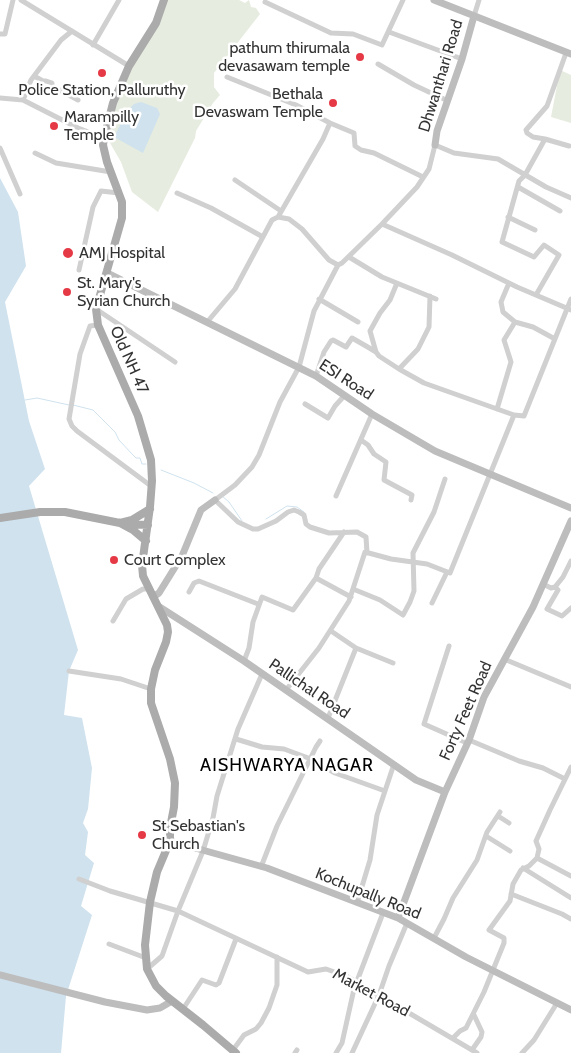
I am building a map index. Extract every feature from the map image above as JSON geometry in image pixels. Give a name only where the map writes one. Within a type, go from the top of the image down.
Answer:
[{"type":"main road","name":"Old NH 47","points":[[151,689],[168,632],[167,625],[143,576],[142,565],[150,509],[151,460],[138,416],[98,325],[96,309],[122,218],[122,202],[103,145],[104,138],[113,103],[129,66],[156,23],[164,0]]},
{"type":"main road","points":[[434,0],[569,54]]},
{"type":"main road","name":"Dhwanthari Road","points":[[434,145],[474,16]]},
{"type":"main road","name":"ESI Road","points":[[107,273],[208,321],[316,376],[372,414],[435,451],[571,508]]},
{"type":"main road","points":[[154,597],[159,593],[182,556],[201,510],[215,500]]},
{"type":"main road","points":[[120,524],[132,520],[150,509]]},
{"type":"main road","points":[[0,518],[40,512],[65,512],[120,524],[148,525]]},
{"type":"main road","name":"Forty Feet Road","points":[[398,918],[445,792],[468,741],[484,697],[533,607],[571,520]]},
{"type":"main road","points":[[120,524],[133,530],[146,541]]},
{"type":"main road","name":"Pallichal Road","points":[[158,606],[244,661],[416,780],[445,792]]},
{"type":"main road","points":[[151,689],[151,703],[170,760],[175,783],[170,841],[157,872],[150,902],[145,945],[147,969],[156,986],[234,1052]]},
{"type":"main road","name":"Kochupally Road","points":[[170,841],[261,867],[398,918],[557,1004],[569,1007]]},
{"type":"main road","points":[[0,975],[105,1002],[146,1010],[160,1008],[172,1001]]},
{"type":"street","points":[[0,34],[6,34],[13,0]]},
{"type":"street","points":[[21,0],[32,3],[72,31],[129,66]]},
{"type":"street","points":[[94,45],[120,0]]},
{"type":"street","points":[[265,2],[331,33],[353,34],[382,45],[404,0]]},
{"type":"street","points":[[474,16],[479,0]]},
{"type":"street","points":[[23,100],[34,76],[62,40],[72,31]]},
{"type":"street","points":[[389,32],[462,59]]},
{"type":"street","points":[[569,54],[547,106],[526,130],[533,137],[569,146]]},
{"type":"street","points":[[378,64],[448,101]]},
{"type":"street","points":[[34,76],[52,83],[52,86],[78,100]]},
{"type":"street","points":[[227,77],[354,132],[355,146],[361,150],[374,153],[423,177]]},
{"type":"street","points":[[0,98],[23,100],[78,128],[104,138]]},
{"type":"street","points":[[208,321],[235,289],[272,220],[278,217],[324,138],[330,123]]},
{"type":"street","points":[[536,296],[560,255],[544,246],[534,256],[502,242],[519,181],[525,176],[545,139]]},
{"type":"street","points":[[367,553],[366,537],[357,532],[329,533],[310,527],[306,524],[304,516],[294,510],[267,525],[253,529],[238,522],[215,500],[235,485],[252,467],[259,455],[280,402],[299,367],[310,324],[319,299],[338,265],[349,257],[404,202],[429,169],[434,145],[454,153],[498,159],[525,176],[571,198]]},
{"type":"street","points":[[0,148],[20,194]]},
{"type":"street","points":[[34,154],[56,162],[111,172]]},
{"type":"street","points":[[235,180],[281,211]]},
{"type":"street","points":[[518,187],[560,211]]},
{"type":"street","points":[[79,270],[93,207],[101,191],[119,193]]},
{"type":"street","points":[[177,193],[211,208],[263,237]]},
{"type":"street","points":[[278,217],[289,219],[302,229],[329,260],[338,265]]},
{"type":"street","points":[[508,217],[535,230]]},
{"type":"street","points":[[382,224],[452,255],[536,296],[569,309]]},
{"type":"street","points":[[349,257],[382,277],[436,299]]},
{"type":"street","points":[[397,283],[390,300],[380,313],[370,332],[378,356],[424,383],[514,415],[524,416],[569,309],[571,299]]},
{"type":"street","points":[[509,283],[501,302],[502,312],[515,322],[533,326],[555,339]]},
{"type":"street","points":[[399,369],[418,349],[429,327],[430,296]]},
{"type":"street","points":[[319,299],[358,322]]},
{"type":"street","points":[[96,309],[175,362]]},
{"type":"street","points":[[497,409],[512,362],[504,340],[515,322]]},
{"type":"street","points":[[98,325],[90,326],[80,354],[69,419],[77,431],[151,486]]},
{"type":"street","points":[[316,376],[324,352],[333,340],[346,347],[352,338],[376,352]]},
{"type":"street","points":[[304,404],[328,418],[335,406],[345,396]]},
{"type":"street","points":[[336,496],[372,414]]},
{"type":"street","points":[[286,690],[331,631],[351,597],[364,552],[391,559],[427,564],[450,573],[514,415]]},
{"type":"street","points":[[361,440],[368,445],[374,454],[386,462],[384,480],[412,495],[411,500]]},
{"type":"street","points":[[353,589],[380,600],[403,615],[414,591],[413,553],[434,512],[445,479]]},
{"type":"street","points":[[244,661],[249,648],[258,604],[264,596],[293,610],[316,578],[319,569],[344,532]]},
{"type":"street","points":[[555,587],[570,564]]},
{"type":"street","points":[[432,603],[446,572]]},
{"type":"street","points":[[316,578],[351,597]]},
{"type":"street","points":[[189,592],[194,583],[198,581],[258,604]]},
{"type":"street","points":[[543,584],[551,588],[555,587]]},
{"type":"street","points":[[555,587],[558,590],[547,609],[562,616],[571,608]]},
{"type":"street","points":[[113,621],[126,599],[143,589],[149,589]]},
{"type":"street","points":[[331,631],[356,648],[393,663]]},
{"type":"street","points":[[449,646],[424,724],[519,762],[543,768],[565,780]]},
{"type":"street","points":[[328,718],[356,648]]},
{"type":"street","points":[[504,659],[571,687]]},
{"type":"street","points":[[68,672],[121,679],[151,689]]},
{"type":"street","points":[[147,969],[162,956],[203,851],[213,818],[217,796],[246,707],[262,674]]},
{"type":"street","points":[[236,739],[262,747],[284,749],[311,759],[335,773],[384,791]]},
{"type":"street","points":[[261,867],[277,826],[320,741]]},
{"type":"street","points":[[357,903],[370,860],[377,815],[394,764]]},
{"type":"street","points":[[453,1038],[460,1030],[466,1028],[474,1015],[502,950],[504,938],[489,930],[510,900],[512,884],[523,868],[529,866],[537,858],[539,849],[536,842],[571,767]]},
{"type":"street","points":[[434,938],[453,898],[478,860],[486,836],[499,814],[509,823]]},
{"type":"street","points":[[486,836],[510,851]]},
{"type":"street","points":[[537,858],[571,876]]},
{"type":"street","points":[[523,868],[571,898]]},
{"type":"street","name":"Market Road","points":[[79,880],[110,892],[178,911],[308,972],[326,969],[356,982],[474,1052]]},
{"type":"street","points":[[511,894],[571,919]]},
{"type":"street","points":[[336,1053],[342,1043],[356,982],[383,913]]},
{"type":"street","points":[[352,1053],[379,996],[407,923]]},
{"type":"street","points":[[183,1009],[202,980],[216,985],[219,983],[236,938]]},
{"type":"street","points":[[109,944],[146,958]]},
{"type":"street","points":[[234,1052],[244,1035],[256,1029],[269,1008],[277,985],[277,957]]},
{"type":"street","points":[[522,1053],[534,1040],[557,1004]]},
{"type":"street","points":[[474,1015],[482,1032],[474,1052]]},
{"type":"shaded area","points":[[166,0],[239,0],[245,3],[249,0],[251,7],[256,8],[260,14],[214,73],[214,87],[220,95],[196,131],[195,138],[158,212],[132,192],[121,162],[106,136],[116,98]]},
{"type":"shaded area","points":[[560,70],[571,75],[571,123],[551,117]]},
{"type":"water","points":[[141,102],[157,108],[160,114],[143,153],[114,137],[128,110],[134,104]]},
{"type":"water","points":[[0,178],[18,212],[26,266],[5,302],[29,421],[45,469],[29,486],[78,650],[69,671],[64,715],[82,718],[92,768],[88,809],[83,823],[88,832],[85,855],[94,863],[81,906],[92,915],[66,996],[61,1053],[0,1053]]},
{"type":"waterway","points":[[25,400],[37,398],[69,405]]},
{"type":"waterway","points":[[73,405],[93,410],[115,432],[119,440],[132,454],[136,458],[140,458],[142,464],[146,464]]},
{"type":"waterway","points":[[161,470],[213,493]]},
{"type":"waterway","points":[[222,496],[229,502],[242,521]]},
{"type":"waterway","points":[[266,519],[287,506],[297,507],[304,512]]},
{"type":"place","name":"pathum thirumala devasawam temple","points":[[360,57]]},
{"type":"place","name":"Police Station, Palluruthy","points":[[102,73]]},
{"type":"place","name":"Bethala Devaswam Temple","points":[[333,103]]},
{"type":"place","name":"Marampilly Temple","points":[[54,126]]},
{"type":"place","name":"AMJ Hospital","points":[[68,253]]},
{"type":"place","name":"St. Mary's Syrian Church","points":[[67,292]]},
{"type":"place","name":"Court Complex","points":[[114,560]]},
{"type":"place","name":"St Sebastian's Church","points":[[142,835]]},
{"type":"district","name":"AISHWARYA NAGAR","points":[[287,766]]}]
